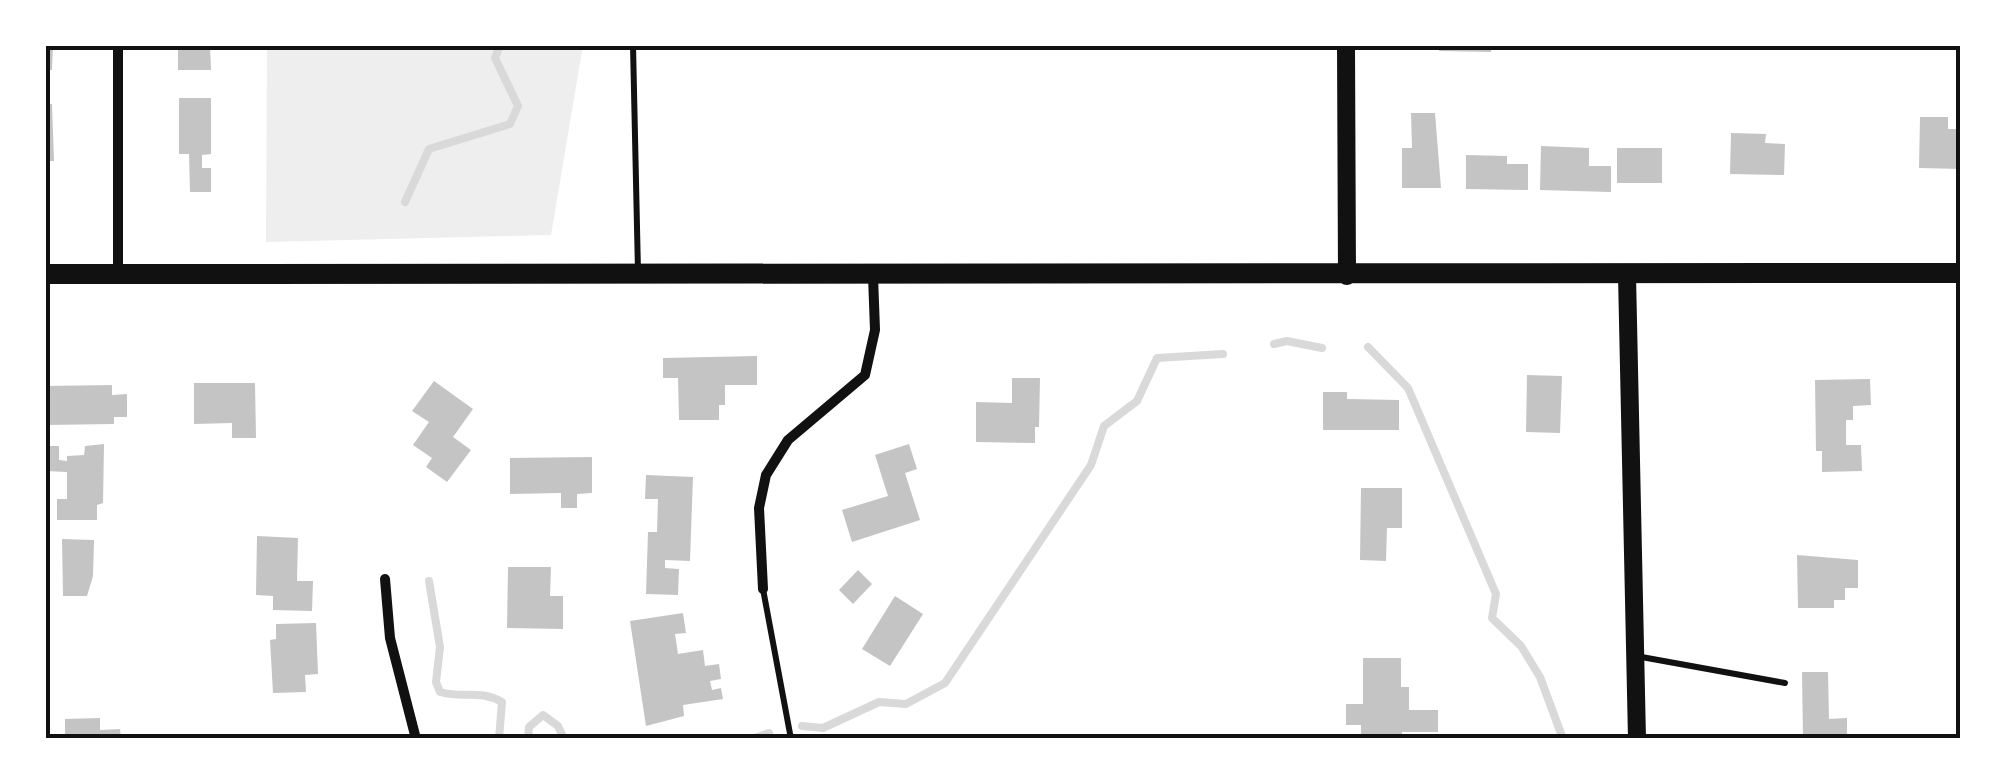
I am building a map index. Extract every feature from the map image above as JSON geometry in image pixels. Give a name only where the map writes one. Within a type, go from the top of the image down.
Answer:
[{"type":"main road","points":[[45,274],[1961,273]]},
{"type":"street","points":[[118,45],[118,274]]},
{"type":"street","points":[[1346,45],[1346,276]]},
{"type":"street","points":[[1627,275],[1636,739]]},
{"type":"street","points":[[763,589],[759,508],[766,476],[788,440],[865,375],[875,330],[873,276]]},
{"type":"street","points":[[385,579],[390,638],[416,739]]},
{"type":"lane","points":[[632,45],[638,273]]},
{"type":"lane","points":[[763,589],[790,739]]},
{"type":"lane","points":[[1635,656],[1785,683]]},
{"type":"shaded area","points":[[267,45],[583,45],[551,235],[266,242]]},
{"type":"building","points":[[45,45],[53,45],[52,70],[45,70]]},
{"type":"building","points":[[178,45],[210,45],[211,70],[178,70]]},
{"type":"building","points":[[1439,45],[1491,45],[1491,52],[1439,51]]},
{"type":"building","points":[[179,98],[211,98],[211,154],[202,155],[202,168],[211,168],[211,192],[190,192],[189,154],[179,154]]},
{"type":"building","points":[[45,104],[52,104],[54,161],[45,161]]},
{"type":"building","points":[[1411,113],[1435,113],[1441,188],[1402,188],[1402,148],[1412,148]]},
{"type":"building","points":[[1920,117],[1948,117],[1948,129],[1961,129],[1961,169],[1919,168]]},
{"type":"building","points":[[1731,133],[1766,134],[1765,143],[1785,144],[1784,175],[1730,174]]},
{"type":"building","points":[[1541,146],[1589,148],[1589,166],[1611,166],[1611,192],[1540,190]]},
{"type":"building","points":[[1617,148],[1662,148],[1662,183],[1617,183]]},
{"type":"building","points":[[1466,155],[1507,156],[1507,164],[1528,164],[1528,190],[1466,189]]},
{"type":"building","points":[[757,356],[757,385],[725,385],[725,405],[719,405],[719,420],[679,420],[678,378],[663,378],[663,358]]},
{"type":"building","points":[[1527,375],[1562,376],[1560,433],[1526,432]]},
{"type":"building","points":[[1012,378],[1040,378],[1035,443],[976,442],[976,402],[1012,403]]},
{"type":"building","points":[[1870,379],[1871,405],[1853,406],[1853,420],[1846,420],[1846,445],[1861,445],[1862,471],[1822,472],[1822,451],[1816,451],[1815,380]]},
{"type":"building","points":[[434,381],[473,409],[453,437],[471,450],[447,482],[426,467],[432,458],[413,445],[429,422],[412,411]]},
{"type":"building","points":[[194,383],[255,383],[256,438],[232,438],[232,423],[194,424]]},
{"type":"building","points":[[112,385],[112,395],[127,394],[127,417],[114,417],[114,424],[45,425],[45,386]]},
{"type":"building","points":[[1323,392],[1347,392],[1347,399],[1399,400],[1399,430],[1323,430]]},
{"type":"building","points":[[104,444],[103,503],[97,505],[97,520],[57,520],[57,499],[67,499],[67,472],[45,471],[45,446],[59,446],[59,460],[67,461],[67,456],[84,455],[85,446]]},
{"type":"building","points":[[909,444],[917,469],[905,473],[920,520],[852,542],[842,510],[888,496],[875,455]]},
{"type":"building","points":[[592,457],[592,493],[577,494],[577,508],[561,508],[561,493],[510,494],[510,458]]},
{"type":"building","points":[[646,475],[693,477],[690,561],[665,560],[665,568],[679,569],[678,595],[646,594],[648,532],[657,532],[658,499],[645,499]]},
{"type":"building","points":[[1361,488],[1402,488],[1402,528],[1387,528],[1386,561],[1360,560]]},
{"type":"building","points":[[257,536],[298,538],[297,581],[313,581],[312,611],[273,610],[273,596],[256,595]]},
{"type":"building","points":[[62,539],[94,540],[93,576],[87,596],[63,596]]},
{"type":"building","points":[[1797,555],[1858,560],[1858,588],[1845,588],[1845,600],[1834,600],[1834,608],[1798,608]]},
{"type":"building","points":[[508,567],[551,567],[550,596],[563,596],[563,629],[507,628]]},
{"type":"building","points":[[858,570],[872,584],[853,604],[839,590]]},
{"type":"building","points":[[895,596],[923,614],[890,666],[862,649]]},
{"type":"building","points":[[683,613],[686,633],[675,634],[678,654],[703,650],[705,666],[719,664],[721,679],[710,681],[712,690],[721,688],[723,699],[683,705],[684,716],[646,726],[630,621]]},
{"type":"building","points":[[316,623],[318,674],[305,675],[306,692],[273,693],[270,640],[276,639],[276,624]]},
{"type":"building","points":[[1363,658],[1401,658],[1401,687],[1409,687],[1409,710],[1438,710],[1438,732],[1402,732],[1402,739],[1361,739],[1361,725],[1346,725],[1346,704],[1363,704]]},
{"type":"building","points":[[1802,672],[1828,672],[1829,719],[1847,718],[1847,739],[1803,739]]},
{"type":"building","points":[[100,718],[100,730],[120,729],[121,739],[65,739],[65,719]]},
{"type":"waterway","points":[[405,202],[429,149],[510,124],[518,106],[495,58],[500,45]]},
{"type":"waterway","points":[[1274,344],[1287,341],[1322,348]]},
{"type":"waterway","points":[[1368,347],[1408,388],[1496,594],[1492,618],[1521,646],[1540,677],[1563,739]]},
{"type":"waterway","points":[[802,726],[823,728],[879,702],[906,704],[945,683],[1091,465],[1104,426],[1137,401],[1157,358],[1223,354]]},
{"type":"waterway","points":[[429,581],[440,647],[436,682],[440,692],[486,696],[502,702],[499,739]]},
{"type":"waterway","points":[[528,739],[529,727],[543,715],[558,726],[564,739]]},
{"type":"waterway","points":[[752,739],[769,733]]}]
